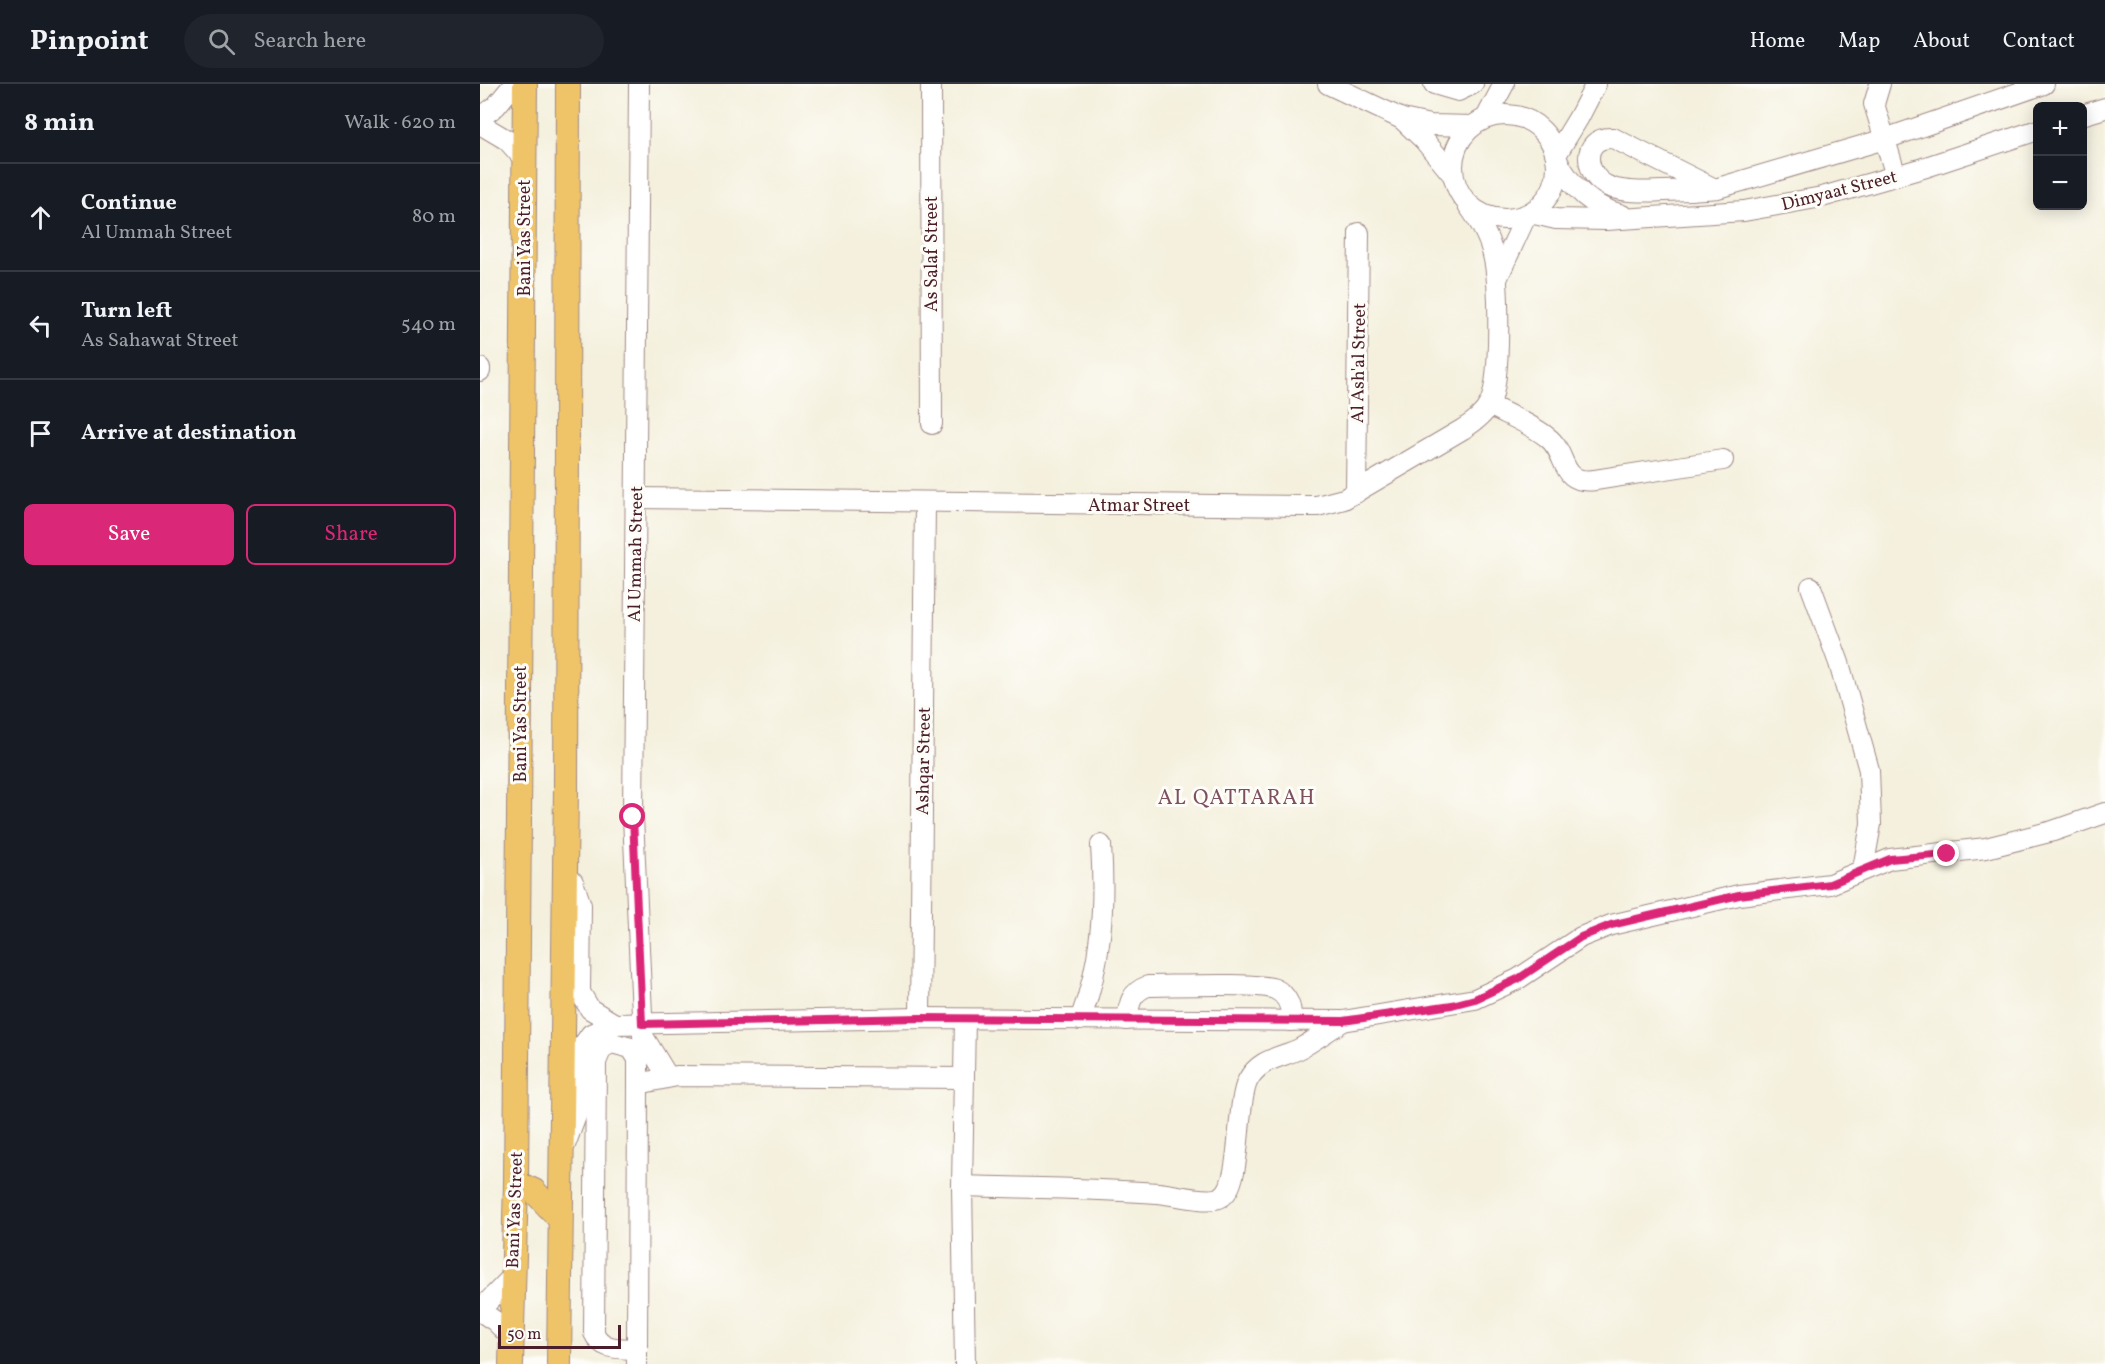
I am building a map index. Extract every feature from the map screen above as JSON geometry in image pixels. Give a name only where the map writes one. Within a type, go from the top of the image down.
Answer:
[{"type":"main road","name":"Bani Yas Street","points":[[512,1364],[516,1184],[525,84]]},
{"type":"main road","points":[[564,1359],[560,1219],[563,1151],[570,88]]},
{"type":"main road","points":[[516,1184],[534,1191],[560,1219]]},
{"type":"street","points":[[480,118],[496,106],[514,84]]},
{"type":"street","name":"Al Ummah Street","points":[[639,84],[633,817],[643,1036],[668,1077]]},
{"type":"street","name":"As Salaf Street","points":[[931,84],[932,423]]},
{"type":"street","points":[[1328,84],[1365,92],[1402,119],[1424,140],[1453,175],[1461,196],[1489,241],[1496,282],[1495,388],[1489,405],[1547,437],[1559,452],[1565,469],[1578,479],[1595,480],[1723,460]]},
{"type":"street","points":[[1434,84],[1451,91],[1465,89],[1473,84]]},
{"type":"street","points":[[1453,175],[1454,157],[1461,140],[1480,122],[1504,84]]},
{"type":"street","points":[[1556,156],[1596,84]]},
{"type":"street","points":[[1880,84],[1874,104],[1896,176]]},
{"type":"street","points":[[1713,188],[1613,138],[1600,139],[1588,154],[1593,174],[1610,187],[1713,188],[1742,182],[1885,139],[2044,84]]},
{"type":"street","points":[[2087,114],[2105,108]]},
{"type":"street","points":[[1402,119],[1430,125],[1480,122],[1500,115],[1529,121],[1541,129],[1556,156],[1557,174],[1552,190],[1543,204],[1528,214],[1511,220],[1496,219],[1481,214],[1468,205]]},
{"type":"street","points":[[480,124],[507,140],[525,160]]},
{"type":"street","name":"Dimyaat Street","points":[[1528,214],[1556,219],[1633,218],[1744,211],[1822,197],[1896,176],[2033,131]]},
{"type":"street","name":"Dimyaat Street","points":[[1556,156],[1563,173],[1586,198],[1600,207],[1633,218]]},
{"type":"street","points":[[1496,282],[1528,214]]},
{"type":"street","name":"Al Ash'al Street","points":[[1356,493],[1359,233]]},
{"type":"street","name":"Atmar Street","points":[[636,498],[1317,506],[1344,500],[1356,493],[1464,429],[1478,419],[1489,405]]},
{"type":"street","name":"Ashqar Street","points":[[920,1018],[925,503]]},
{"type":"street","points":[[1811,587],[1839,663],[1869,770],[1871,824],[1863,869]]},
{"type":"street","points":[[563,1151],[576,1116],[581,1048],[591,1034],[615,1024],[920,1018],[1343,1021],[1452,1005],[1475,999],[1518,979],[1581,937],[1611,925],[1739,895],[1830,884],[1890,859],[1947,854],[2024,839],[2105,813]]},
{"type":"street","points":[[1080,1020],[1094,980],[1099,948],[1102,907],[1101,844]]},
{"type":"street","points":[[563,878],[573,882],[581,905],[580,992],[590,1009],[615,1024]]},
{"type":"street","points":[[1127,1020],[1129,1004],[1134,995],[1148,986],[1159,986],[1269,987],[1286,998],[1292,1013],[1291,1021]]},
{"type":"street","points":[[965,1019],[963,1186],[965,1364]]},
{"type":"street","points":[[963,1186],[1143,1192],[1208,1199],[1221,1197],[1226,1193],[1232,1178],[1244,1093],[1255,1070],[1265,1061],[1300,1048],[1343,1021]]},
{"type":"street","points":[[617,1043],[631,1048],[638,1059],[637,1356],[606,1346],[594,1333],[596,1062],[602,1048],[617,1043]]},
{"type":"street","points":[[638,1084],[668,1077],[964,1078]]},
{"type":"street","points":[[511,1337],[495,1321],[480,1311],[513,1276]]},
{"type":"district","name":"AL QATTARAH","points":[[1237,797]]},
{"type":"route","points":[[633,817],[642,1024],[920,1018],[1343,1021],[1387,1016],[1475,999],[1518,979],[1581,937],[1611,925],[1739,895],[1830,884],[1890,859],[1947,854]]}]
